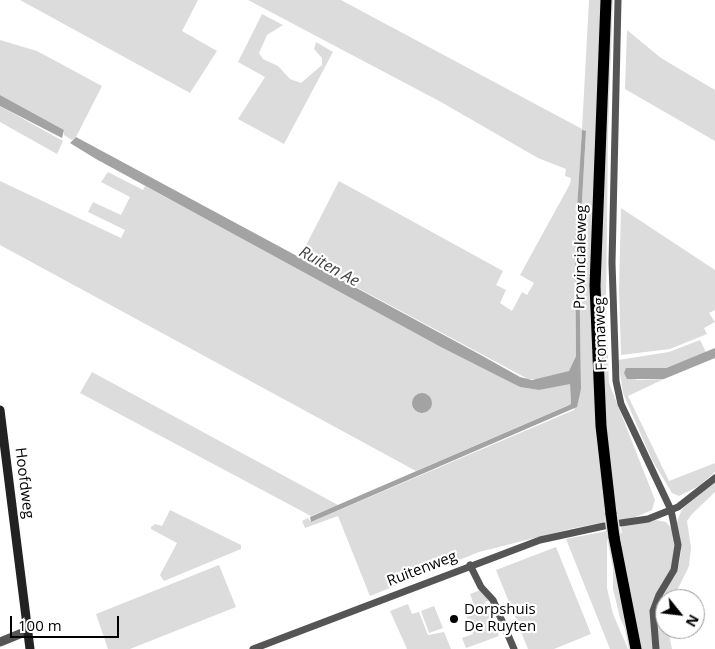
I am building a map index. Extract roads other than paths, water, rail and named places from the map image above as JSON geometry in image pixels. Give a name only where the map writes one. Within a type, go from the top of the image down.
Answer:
[{"type":"highway","name":"Provincialeweg","points":[[606,0],[595,286],[600,418],[614,537],[636,649]]},
{"type":"main road","name":"Hoofdweg","points":[[0,410],[30,649]]},
{"type":"street","name":"Fromaweg","points":[[618,0],[612,263],[616,381],[621,404],[671,510],[678,545],[678,558],[672,574],[654,606],[652,621],[656,649]]},
{"type":"street","points":[[621,524],[648,519],[671,510],[690,500],[715,478]]},
{"type":"street","name":"Ruitenweg","points":[[253,649],[470,565],[552,536],[604,526]]},
{"type":"street","points":[[470,565],[480,587],[493,600],[514,649]]},
{"type":"street","points":[[0,642],[27,631]]},
{"type":"place","name":"Dorpshuis De Ruyten","points":[[454,619]]},
{"type":"water label","name":"Ruiten Ae","points":[[329,267]]}]
